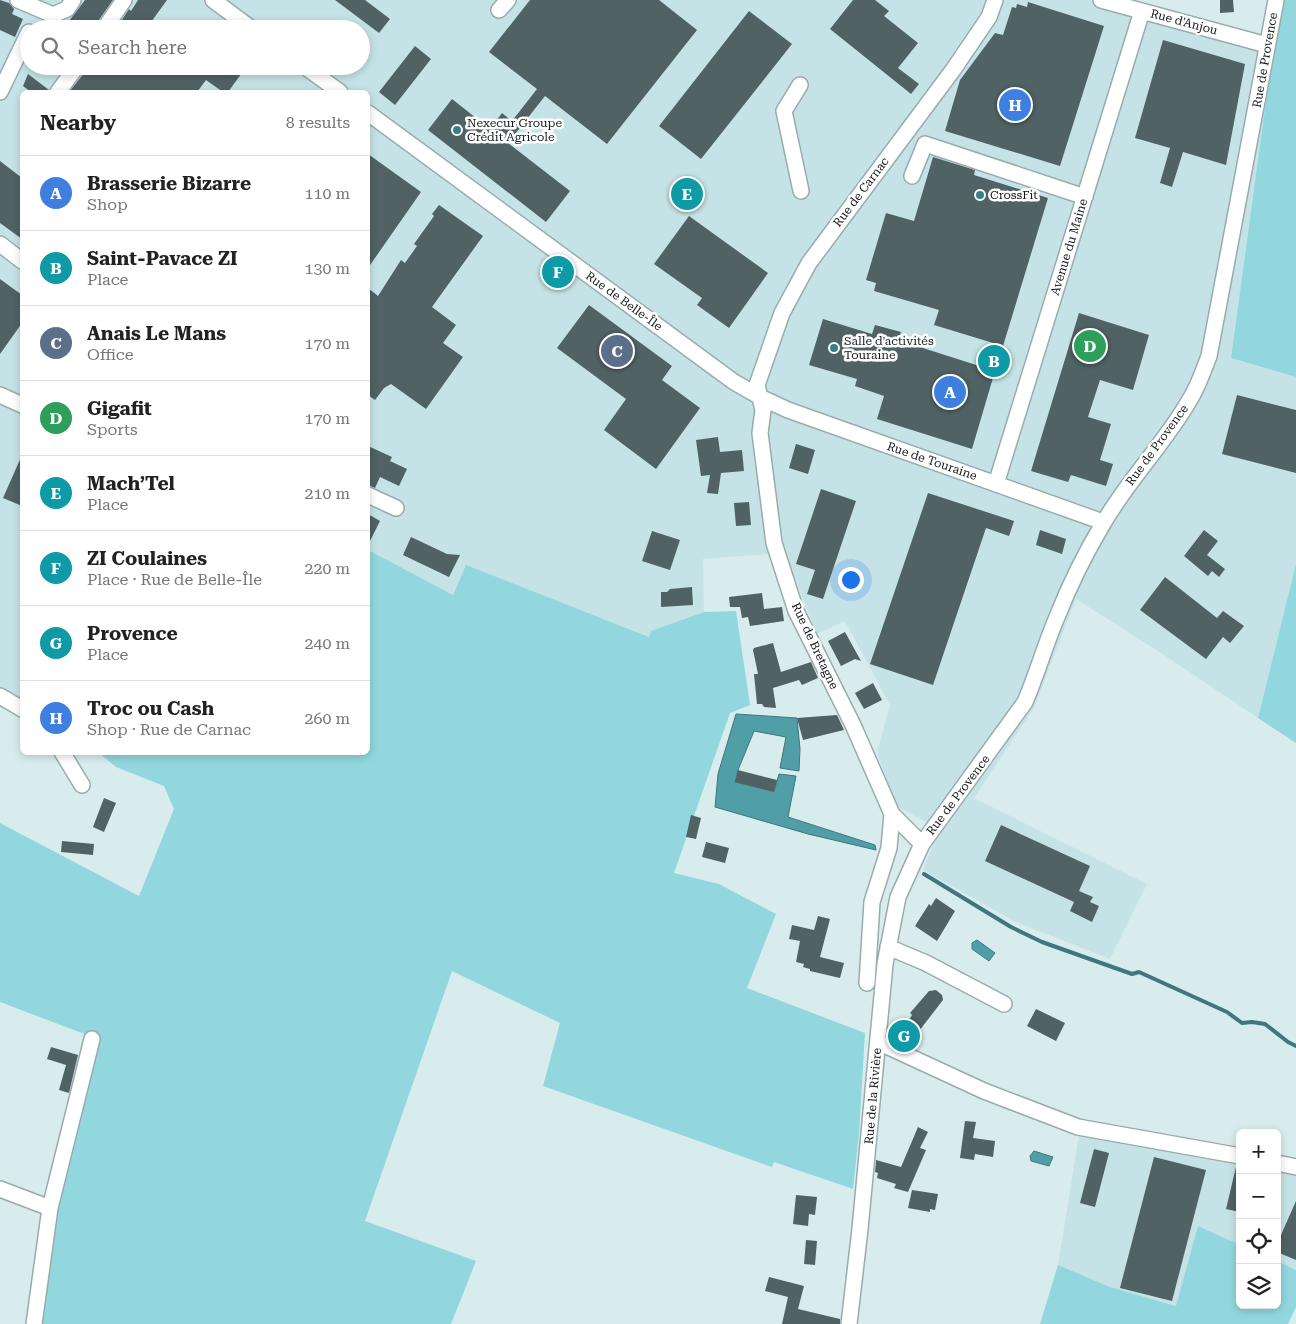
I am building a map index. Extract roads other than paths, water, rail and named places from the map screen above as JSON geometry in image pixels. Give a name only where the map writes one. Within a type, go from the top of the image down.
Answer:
[{"type":"street","points":[[18,0],[53,15],[67,9],[73,0]]},
{"type":"street","points":[[110,20],[124,0]]},
{"type":"street","points":[[213,0],[240,20]]},
{"type":"street","name":"Rue de Carnac","points":[[762,398],[758,385],[782,314],[809,263],[953,70],[990,17],[995,0]]},
{"type":"street","name":"Rue d'Anjou","points":[[1101,0],[1267,44]]},
{"type":"street","name":"Rue de Provence","points":[[922,844],[1025,702],[1034,682],[1056,618],[1074,576],[1121,495],[1189,402],[1200,380],[1209,356],[1276,0]]},
{"type":"street","points":[[38,20],[44,11]]},
{"type":"street","name":"Avenue du Maine","points":[[996,484],[1142,11]]},
{"type":"street","points":[[0,92],[20,51]]},
{"type":"street","points":[[59,90],[70,75]]},
{"type":"street","points":[[316,75],[337,90]]},
{"type":"street","points":[[800,85],[784,111],[801,191]]},
{"type":"street","name":"Rue de Belle-Île","points":[[370,114],[734,382],[762,398]]},
{"type":"street","points":[[912,176],[925,144],[1085,197]]},
{"type":"street","points":[[0,244],[20,259]]},
{"type":"street","points":[[0,395],[20,404]]},
{"type":"street","name":"Rue de Touraine","points":[[762,398],[788,410],[1104,522]]},
{"type":"street","name":"Rue de Bretagne","points":[[762,398],[763,410],[760,433],[774,543],[796,610],[853,725],[892,814],[922,844]]},
{"type":"street","points":[[370,495],[396,508]]},
{"type":"street","points":[[0,696],[20,708]]},
{"type":"street","points":[[64,755],[82,785]]},
{"type":"street","points":[[867,983],[872,902],[888,848],[892,814]]},
{"type":"street","name":"Rue de la Rivière","points":[[849,1324],[885,964],[898,897],[922,844]]},
{"type":"street","points":[[888,946],[926,963],[1004,1004]]},
{"type":"street","points":[[34,1324],[50,1208],[92,1039]]},
{"type":"street","points":[[878,1042],[984,1091],[1078,1127],[1236,1155]]},
{"type":"street","points":[[1281,1164],[1296,1167]]},
{"type":"street","points":[[0,1189],[50,1208]]},
{"type":"waterway","points":[[924,874],[1011,927],[1042,942],[1132,974],[1139,972],[1227,1012],[1242,1023],[1265,1024],[1296,1046]]},
{"type":"place","name":"Troc ou Cash","points":[[1015,105]]},
{"type":"place","name":"Nexecur Groupe Crédit Agricole","points":[[457,130]]},
{"type":"place","name":"Mach’Tel","points":[[687,194]]},
{"type":"place","name":"CrossFit","points":[[980,195]]},
{"type":"place","name":"ZI Coulaines","points":[[558,272]]},
{"type":"place","name":"Gigafit","points":[[1090,346]]},
{"type":"place","name":"Salle d'activités Touraine","points":[[834,348]]},
{"type":"place","name":"Anais Le Mans","points":[[617,351]]},
{"type":"place","name":"Saint-Pavace ZI","points":[[994,361]]},
{"type":"place","name":"Brasserie Bizarre","points":[[950,392]]},
{"type":"place","name":"Provence","points":[[904,1036]]}]
